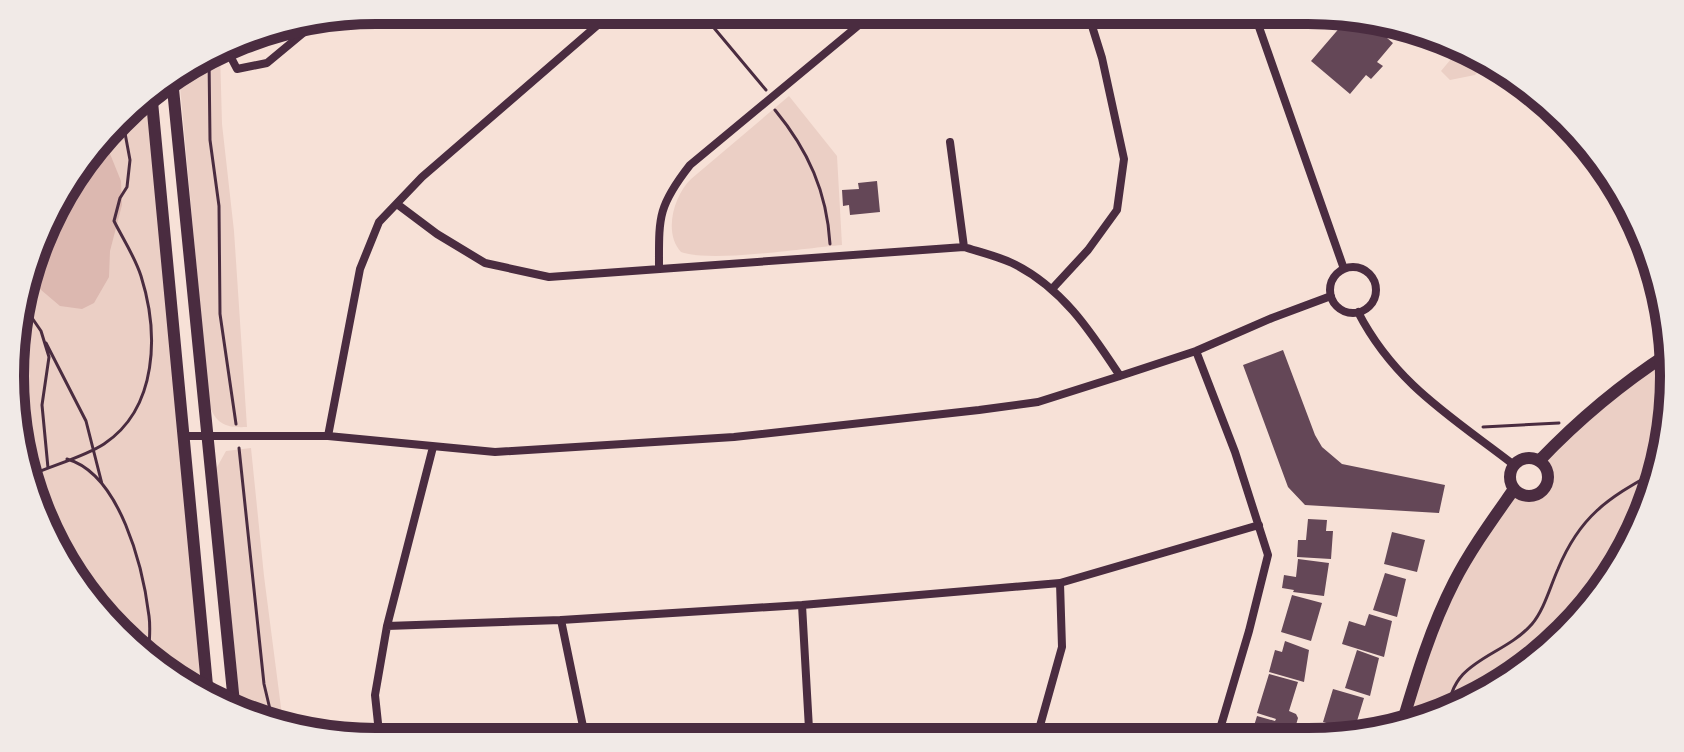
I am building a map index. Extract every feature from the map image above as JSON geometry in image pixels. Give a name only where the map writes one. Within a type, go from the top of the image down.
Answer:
[{"type":"main road","points":[[173,88],[234,698]]},
{"type":"main road","points":[[152,105],[207,685]]},
{"type":"main road","points":[[1539,461],[1576,422],[1633,376],[1659,359]]},
{"type":"main road","points":[[1529,458],[1539,461],[1547,471],[1543,489],[1525,495],[1514,489],[1510,477],[1514,465],[1529,458]]},
{"type":"main road","points":[[1405,714],[1422,655],[1450,591],[1479,539],[1514,489]]},
{"type":"street","points":[[328,436],[360,269],[379,222],[422,177],[599,24]]},
{"type":"street","points":[[659,269],[659,218],[673,187],[690,165],[860,24]]},
{"type":"street","points":[[1052,289],[1088,250],[1117,210],[1124,159],[1091,24]]},
{"type":"street","points":[[1257,24],[1344,269]]},
{"type":"street","points":[[230,56],[237,69],[267,63],[305,31]]},
{"type":"street","points":[[950,142],[964,247]]},
{"type":"street","points":[[397,204],[437,234],[485,263],[549,277],[964,247],[1013,263],[1052,289],[1083,320],[1120,376]]},
{"type":"street","points":[[1359,268],[1375,283],[1375,297],[1371,304],[1358,312],[1339,308],[1331,296],[1331,283],[1344,269],[1359,268]]},
{"type":"street","points":[[181,436],[328,436],[495,452],[734,437],[1038,402],[1196,351],[1331,296]]},
{"type":"street","points":[[1358,312],[1391,365],[1426,398],[1514,465]]},
{"type":"street","points":[[1196,351],[1268,555],[1220,728]]},
{"type":"street","points":[[379,728],[375,695],[387,626],[433,447]]},
{"type":"street","points":[[387,626],[561,620],[802,605],[1060,583],[1259,525]]},
{"type":"street","points":[[1039,728],[1062,647],[1060,583]]},
{"type":"street","points":[[802,605],[809,728]]},
{"type":"street","points":[[561,620],[583,728]]},
{"type":"path","points":[[710,24],[770,99],[802,147],[816,175],[828,225],[830,257]]},
{"type":"path","points":[[1259,29],[1271,24]]},
{"type":"path","points":[[209,66],[210,140],[219,206],[220,314],[238,436],[264,684],[270,711]]},
{"type":"path","points":[[38,472],[94,449],[119,432],[140,404],[152,363],[142,277],[114,221],[120,198],[127,187],[130,160],[124,130]]},
{"type":"path","points":[[30,315],[78,401],[102,484]]},
{"type":"path","points":[[41,331],[49,357],[42,405],[48,468]]},
{"type":"path","points":[[1467,428],[1576,422]]},
{"type":"path","points":[[67,459],[81,463],[102,484],[125,522],[150,618],[149,645]]},
{"type":"path","points":[[1452,697],[1455,685],[1465,670],[1519,637],[1534,621],[1564,554],[1588,517],[1604,502],[1644,478]]},
{"type":"shaded area","points":[[1454,56],[1480,69],[1475,75],[1450,80],[1441,71]]},
{"type":"shaded area","points":[[220,60],[222,124],[234,231],[247,427],[223,424],[215,417],[209,404],[180,83]]},
{"type":"shaded area","points":[[789,96],[837,156],[842,245],[714,256],[681,252],[672,225],[676,204],[685,186]]},
{"type":"shaded area","points":[[152,105],[207,685],[180,669],[144,641],[111,608],[83,572],[51,511],[36,467],[27,422],[24,376],[27,330],[36,285],[51,241],[83,180],[111,144]]},
{"type":"shaded area","points":[[108,148],[121,181],[122,205],[110,251],[109,277],[94,303],[82,309],[60,306],[36,285],[60,220],[83,180]]},
{"type":"shaded area","points":[[1659,361],[1657,422],[1648,467],[1624,532],[1601,572],[1557,625],[1504,669],[1464,692],[1405,714],[1440,612],[1514,489],[1530,495],[1542,489],[1546,476],[1539,461]]},
{"type":"shaded area","points":[[251,448],[282,715],[240,701],[216,469],[226,451]]},
{"type":"building","points":[[1341,26],[1379,32],[1393,43],[1377,62],[1383,66],[1371,79],[1366,75],[1350,94],[1311,61]]},
{"type":"building","points":[[877,181],[880,212],[850,215],[849,205],[843,206],[842,190],[859,189],[858,183]]},
{"type":"building","points":[[1283,350],[1322,447],[1342,464],[1445,485],[1439,513],[1305,505],[1288,487],[1243,365]]},
{"type":"building","points":[[1308,519],[1327,520],[1326,531],[1333,531],[1331,559],[1297,557],[1298,540],[1306,540]]},
{"type":"building","points":[[1392,532],[1425,540],[1417,572],[1384,564]]},
{"type":"building","points":[[1298,559],[1329,563],[1324,596],[1282,588],[1284,575],[1296,577]]},
{"type":"building","points":[[1385,573],[1406,579],[1397,617],[1373,610]]},
{"type":"building","points":[[1292,595],[1322,603],[1311,641],[1281,632]]},
{"type":"building","points":[[1369,614],[1392,621],[1384,657],[1342,644],[1349,621],[1365,626]]},
{"type":"building","points":[[1285,641],[1309,650],[1304,682],[1269,672],[1275,650],[1282,652]]},
{"type":"building","points":[[1357,650],[1379,658],[1370,696],[1345,688]]},
{"type":"building","points":[[1269,674],[1298,682],[1289,711],[1298,718],[1296,725],[1287,723],[1286,728],[1253,728],[1257,716],[1276,719],[1257,713]]},
{"type":"building","points":[[1333,689],[1364,698],[1356,725],[1338,726],[1323,722]]}]
